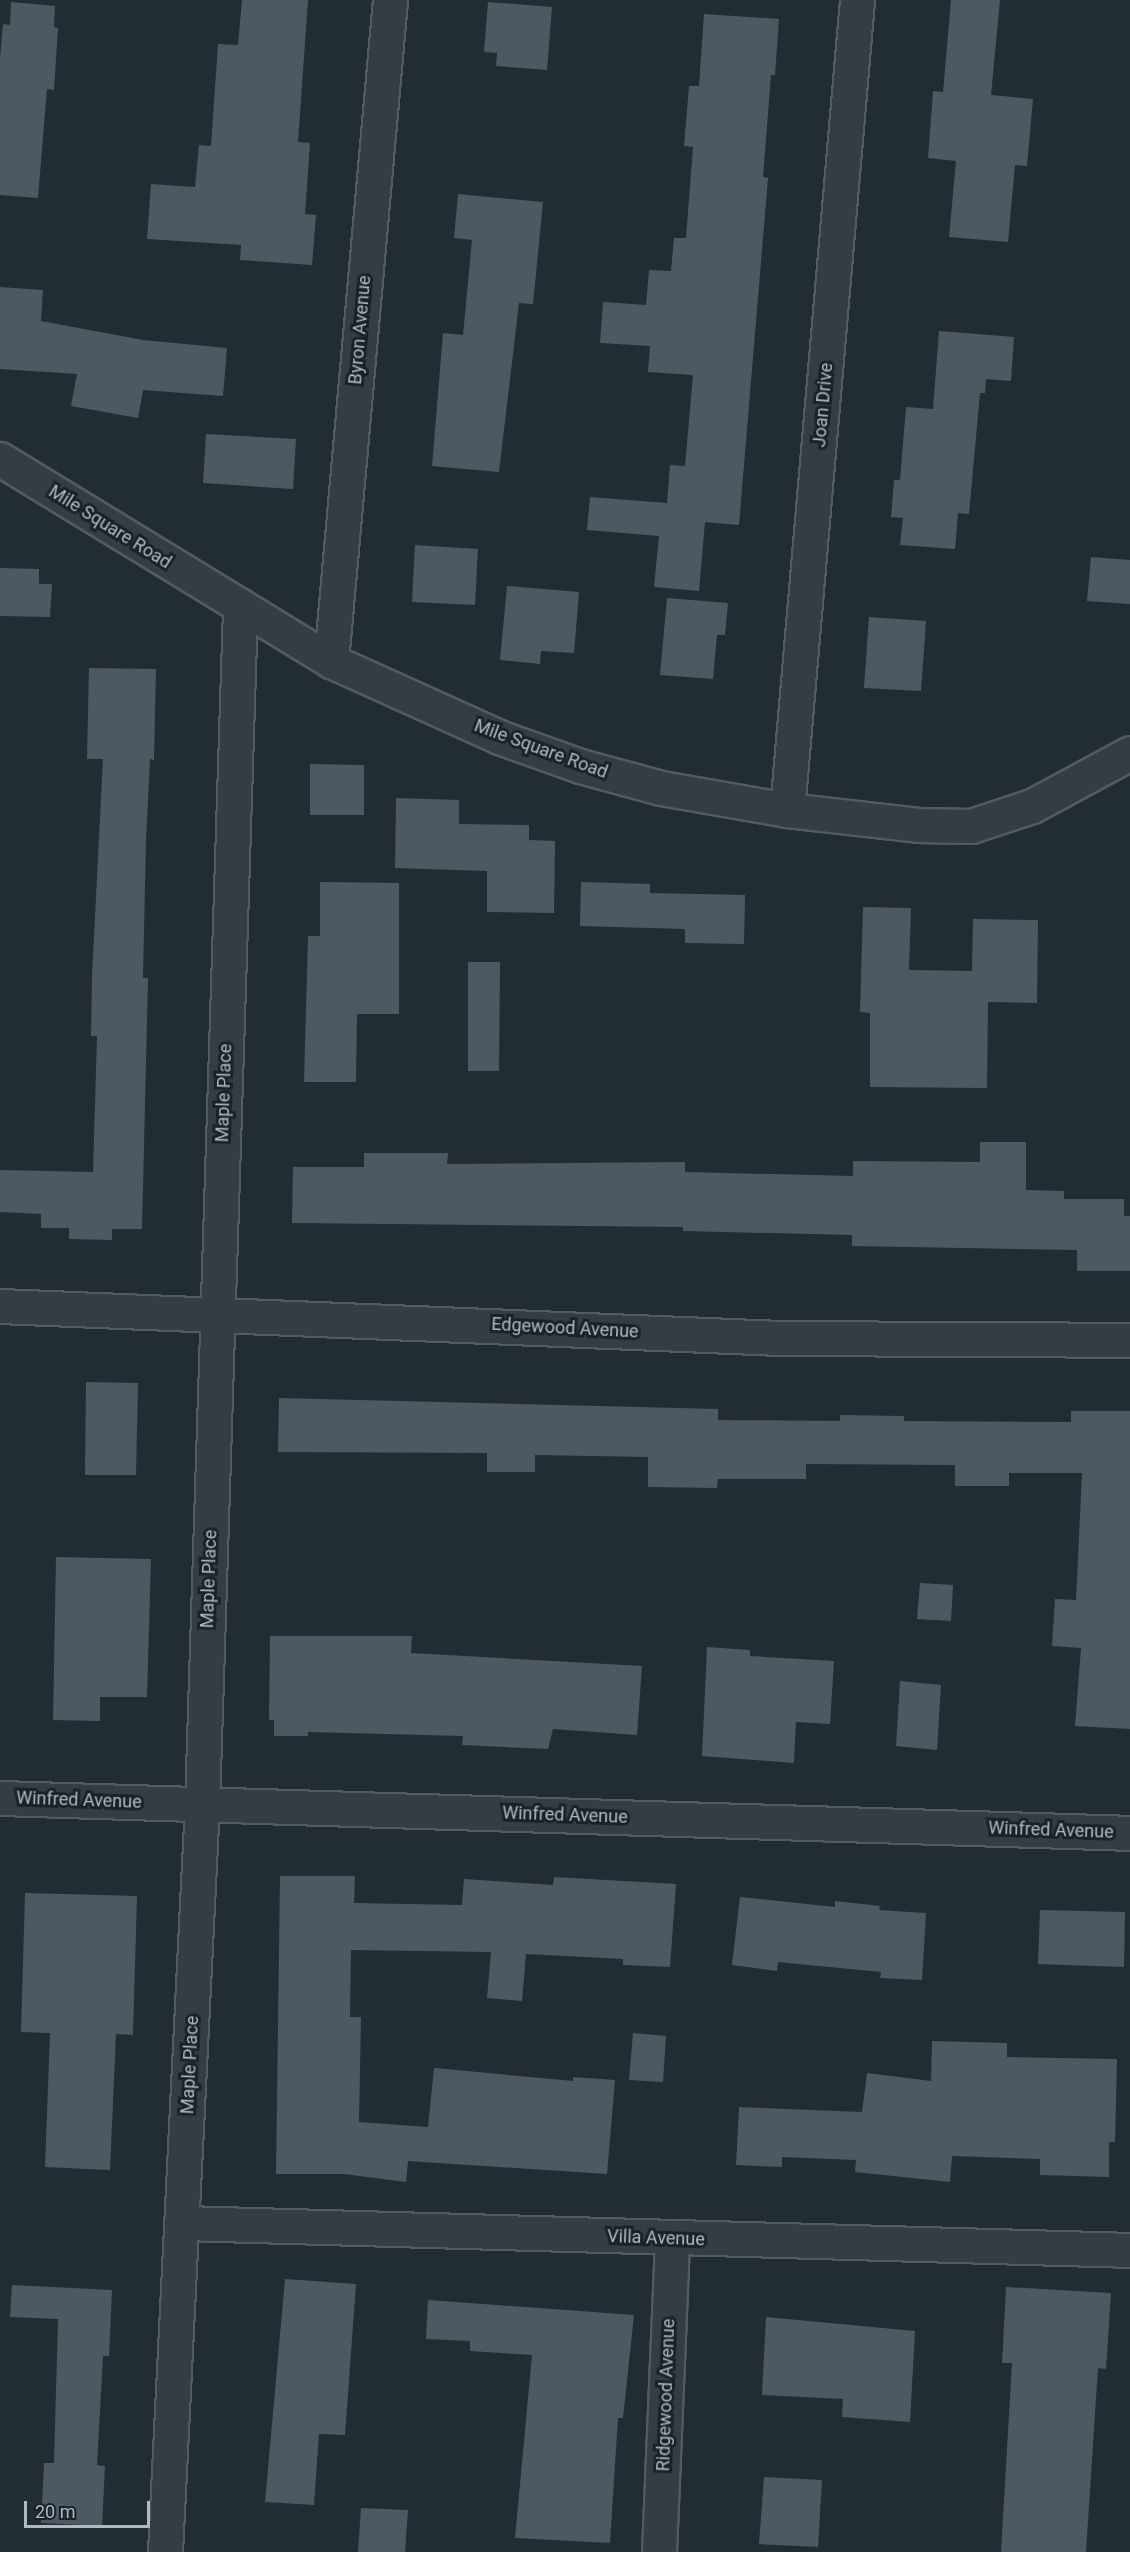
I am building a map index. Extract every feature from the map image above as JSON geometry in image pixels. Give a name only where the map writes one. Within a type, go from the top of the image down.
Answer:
[{"type":"street","name":"Byron Avenue","points":[[331,661],[390,0]]},
{"type":"street","name":"Joan Drive","points":[[788,810],[857,0]]},
{"type":"street","name":"Mile Square Road","points":[[0,459],[331,661],[448,715],[580,766],[671,790],[788,810],[947,828],[970,826],[1032,806],[1130,753]]},
{"type":"street","name":"Maple Place","points":[[165,2552],[202,1804],[240,606]]},
{"type":"street","name":"Edgewood Avenue","points":[[0,1305],[217,1312],[780,1338],[1130,1340]]},
{"type":"street","name":"Winfred Avenue","points":[[0,1798],[1130,1833]]},
{"type":"street","name":"Villa Avenue","points":[[183,2223],[1130,2250]]},
{"type":"street","name":"Ridgewood Avenue","points":[[659,2552],[672,2238]]},
{"type":"building","points":[[242,0],[308,0],[298,142],[310,143],[305,214],[316,215],[312,265],[240,260],[241,245],[147,239],[151,184],[195,187],[199,145],[211,146],[218,44],[238,45]]},
{"type":"building","points":[[951,0],[1000,0],[991,95],[1033,99],[1027,166],[1015,165],[1008,242],[949,237],[956,161],[928,158],[933,91],[943,92]]},
{"type":"building","points":[[11,2],[55,6],[54,27],[58,28],[54,90],[47,89],[38,198],[0,195],[0,58],[3,24],[10,25]]},
{"type":"building","points":[[488,2],[552,7],[547,70],[496,66],[497,53],[484,52]]},
{"type":"building","points":[[704,14],[779,19],[775,75],[771,75],[763,177],[768,178],[739,525],[705,522],[699,591],[654,587],[659,536],[587,530],[590,497],[667,503],[670,465],[685,466],[693,375],[648,372],[650,346],[600,343],[603,302],[646,305],[649,270],[671,271],[674,238],[686,238],[693,147],[684,146],[689,86],[699,86]]},
{"type":"building","points":[[458,194],[543,202],[533,304],[519,303],[499,472],[432,466],[443,333],[463,335],[472,240],[454,238]]},
{"type":"building","points":[[0,287],[43,290],[41,321],[143,340],[227,348],[223,396],[143,390],[138,418],[71,406],[77,374],[0,369]]},
{"type":"building","points":[[939,331],[1014,337],[1011,381],[986,379],[985,393],[980,393],[969,514],[958,513],[955,549],[900,545],[903,518],[891,517],[894,480],[900,480],[906,407],[933,409]]},
{"type":"building","points":[[206,434],[296,439],[293,489],[203,483]]},
{"type":"building","points":[[415,545],[478,549],[475,605],[412,602]]},
{"type":"building","points":[[1091,557],[1130,560],[1130,604],[1087,601]]},
{"type":"building","points":[[0,568],[39,569],[39,584],[52,584],[50,617],[0,616]]},
{"type":"building","points":[[507,586],[579,592],[574,653],[541,651],[540,664],[500,660]]},
{"type":"building","points":[[667,598],[728,603],[725,635],[717,635],[713,679],[660,675]]},
{"type":"building","points":[[869,617],[926,621],[921,691],[864,688]]},
{"type":"building","points":[[89,668],[156,669],[154,760],[150,759],[146,840],[143,978],[148,978],[142,1229],[112,1229],[112,1240],[69,1239],[69,1228],[41,1228],[41,1214],[0,1212],[0,1170],[93,1172],[97,1036],[91,1036],[92,977],[103,759],[87,759]]},
{"type":"building","points":[[310,764],[364,765],[364,815],[310,815]]},
{"type":"building","points":[[396,798],[459,800],[459,824],[529,825],[529,840],[555,841],[554,913],[487,912],[487,871],[395,868]]},
{"type":"building","points":[[320,882],[399,883],[399,1014],[357,1014],[356,1082],[304,1082],[308,936],[320,936]]},
{"type":"building","points":[[581,882],[650,884],[650,893],[745,895],[744,944],[685,943],[685,929],[580,926]]},
{"type":"building","points":[[863,907],[911,908],[909,970],[972,971],[973,919],[1038,920],[1037,1003],[988,1002],[987,1088],[870,1087],[870,1013],[860,1012]]},
{"type":"building","points":[[468,962],[500,962],[499,1071],[468,1071]]},
{"type":"building","points":[[980,1142],[1026,1142],[1026,1190],[1064,1191],[1064,1199],[1124,1199],[1124,1216],[1130,1216],[1130,1271],[1077,1271],[1077,1250],[852,1246],[852,1235],[683,1231],[683,1227],[292,1223],[293,1167],[364,1167],[364,1153],[448,1153],[447,1164],[685,1162],[685,1172],[853,1176],[853,1161],[980,1162]]},
{"type":"building","points":[[86,1382],[138,1383],[136,1475],[85,1475]]},
{"type":"building","points":[[279,1398],[718,1409],[718,1420],[840,1421],[840,1415],[904,1416],[904,1421],[1071,1422],[1071,1411],[1130,1411],[1130,1729],[1075,1726],[1081,1648],[1052,1646],[1055,1599],[1076,1600],[1082,1473],[1009,1473],[1009,1486],[955,1486],[955,1465],[806,1464],[806,1479],[718,1479],[717,1488],[648,1487],[648,1457],[535,1455],[535,1472],[487,1472],[487,1453],[278,1452]]},
{"type":"building","points":[[56,1557],[151,1559],[147,1697],[100,1697],[100,1721],[53,1720]]},
{"type":"building","points":[[920,1583],[953,1585],[951,1621],[917,1619]]},
{"type":"building","points":[[270,1636],[412,1636],[411,1653],[642,1666],[637,1735],[553,1729],[548,1749],[462,1745],[463,1736],[308,1732],[308,1736],[274,1736],[274,1720],[269,1720]]},
{"type":"building","points":[[707,1647],[750,1650],[750,1656],[834,1661],[830,1724],[796,1722],[794,1763],[702,1756]]},
{"type":"building","points":[[900,1681],[941,1685],[937,1750],[896,1746]]},
{"type":"building","points":[[280,1876],[355,1876],[354,1903],[462,1905],[464,1879],[553,1885],[554,1877],[676,1884],[670,1967],[623,1965],[623,1959],[526,1954],[522,2001],[487,1998],[491,1952],[351,1950],[350,2017],[361,2017],[359,2122],[428,2127],[434,2068],[573,2081],[573,2077],[615,2080],[607,2174],[408,2161],[406,2182],[344,2174],[276,2174]]},
{"type":"building","points":[[25,1893],[137,1896],[133,2035],[116,2034],[110,2170],[45,2167],[50,2033],[21,2032]]},
{"type":"building","points":[[740,1897],[835,1907],[835,1901],[880,1906],[879,1910],[926,1913],[922,1980],[880,1978],[881,1972],[778,1962],[777,1971],[732,1965]]},
{"type":"building","points":[[1040,1910],[1125,1912],[1124,1967],[1038,1964]]},
{"type":"building","points":[[633,2033],[666,2036],[663,2082],[629,2080]]},
{"type":"building","points":[[932,2041],[1007,2043],[1007,2057],[1117,2059],[1115,2142],[1109,2142],[1109,2177],[1040,2175],[1040,2159],[952,2156],[950,2182],[855,2172],[856,2160],[782,2157],[782,2167],[736,2165],[739,2107],[862,2112],[867,2073],[931,2081]]},
{"type":"building","points":[[285,2279],[356,2284],[345,2435],[319,2434],[314,2505],[265,2502]]},
{"type":"building","points":[[12,2285],[112,2290],[109,2356],[103,2356],[97,2465],[105,2466],[102,2526],[41,2523],[44,2463],[54,2463],[58,2319],[10,2317]]},
{"type":"building","points":[[1006,2287],[1111,2293],[1106,2369],[1098,2368],[1086,2552],[1001,2552],[1012,2363],[1002,2363]]},
{"type":"building","points":[[428,2300],[634,2315],[623,2418],[618,2418],[610,2543],[515,2538],[532,2355],[470,2351],[470,2341],[426,2339]]},
{"type":"building","points":[[766,2317],[915,2331],[910,2422],[842,2417],[843,2399],[762,2395]]},
{"type":"building","points":[[764,2477],[822,2480],[818,2547],[759,2544]]},
{"type":"building","points":[[361,2508],[408,2510],[405,2552],[358,2552]]}]
